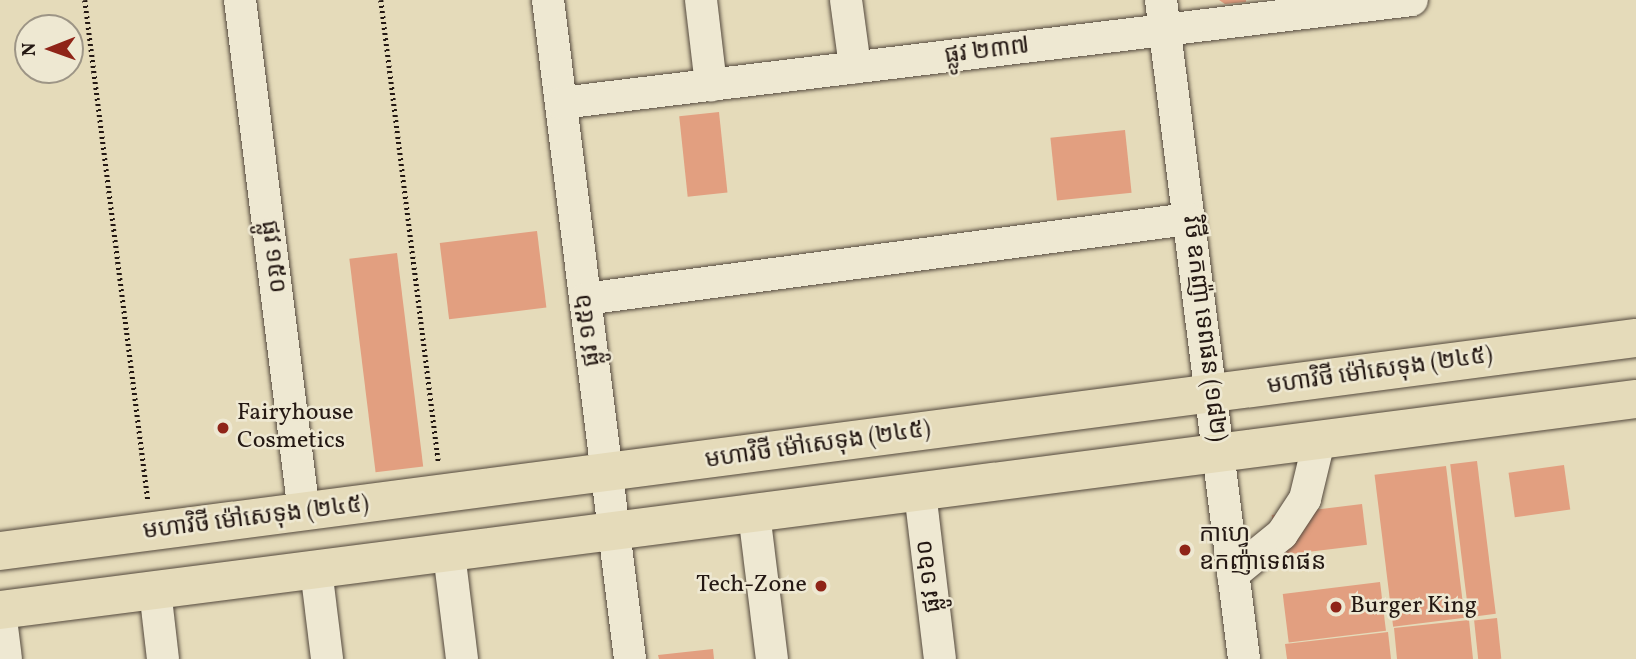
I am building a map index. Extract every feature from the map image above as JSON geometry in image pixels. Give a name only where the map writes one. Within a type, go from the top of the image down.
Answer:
[{"type":"main road","name":"មហាវិថី ម៉ៅសេទុង (២៤៥)","points":[[0,551],[1636,338]]},
{"type":"main road","points":[[0,610],[1636,398]]},
{"type":"street","name":"ផ្លូវ ១៥០","points":[[240,0],[304,513]]},
{"type":"street","name":"ផ្លូវ ១៥៦","points":[[548,0],[630,659]]},
{"type":"street","points":[[701,0],[711,85]]},
{"type":"street","points":[[846,0],[855,67]]},
{"type":"street","name":"ផ្លូវ ២៣៧","points":[[561,103],[855,67],[1163,15],[1412,0]]},
{"type":"street","name":"វិថី ឧកញ៉ា ទេពផន (១៨២)","points":[[1163,15],[1244,659]]},
{"type":"street","points":[[585,299],[1188,219]]},
{"type":"street","points":[[1233,573],[1282,534],[1305,499],[1319,441]]},
{"type":"street","name":"ផ្លូវ ១៦០","points":[[920,492],[940,659]]},
{"type":"street","points":[[754,513],[772,659]]},
{"type":"street","points":[[449,553],[462,659]]},
{"type":"street","points":[[316,569],[327,659]]},
{"type":"street","points":[[155,590],[163,659]]},
{"type":"street","points":[[0,610],[6,659]]},
{"type":"path","points":[[85,0],[152,532]]},
{"type":"path","points":[[382,0],[443,495]]},
{"type":"building","points":[[1219,0],[1246,0],[1246,2],[1225,4]]},
{"type":"building","points":[[719,112],[727,193],[688,197],[679,116]]},
{"type":"building","points":[[1125,130],[1132,193],[1057,200],[1050,138]]},
{"type":"building","points":[[537,231],[546,307],[449,319],[440,243]]},
{"type":"building","points":[[397,253],[423,466],[376,472],[349,259]]},
{"type":"building","points":[[1477,461],[1496,614],[1469,617],[1450,464]]},
{"type":"building","points":[[1564,465],[1570,510],[1515,517],[1509,473]]},
{"type":"building","points":[[1446,466],[1465,618],[1393,627],[1375,475]]},
{"type":"building","points":[[1362,504],[1367,545],[1277,556],[1272,515]]},
{"type":"building","points":[[1380,582],[1386,631],[1289,643],[1283,594]]},
{"type":"building","points":[[1497,618],[1501,659],[1478,659],[1474,620]]},
{"type":"building","points":[[1469,620],[1473,659],[1397,659],[1394,628]]},
{"type":"building","points":[[1388,632],[1391,659],[1287,659],[1285,644]]},
{"type":"building","points":[[713,649],[714,659],[659,659],[658,655]]},
{"type":"place","name":"Fairyhouse Cosmetics","points":[[223,428]]},
{"type":"place","name":"កាហ្វេ ឧកញ៉ាទេពផន","points":[[1185,550]]},
{"type":"place","name":"Tech-Zone","points":[[821,586]]},
{"type":"place","name":"Burger King","points":[[1336,607]]}]
